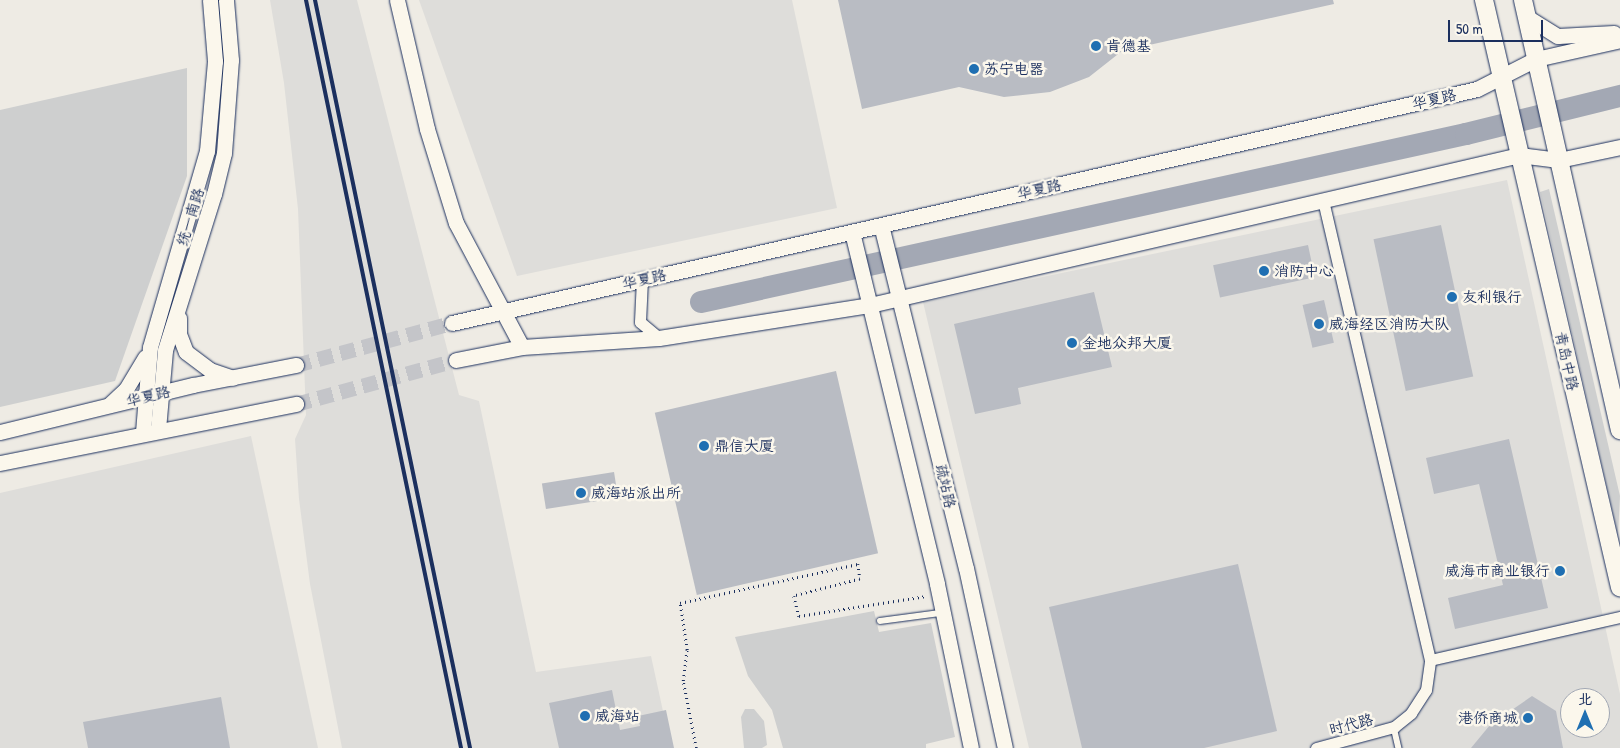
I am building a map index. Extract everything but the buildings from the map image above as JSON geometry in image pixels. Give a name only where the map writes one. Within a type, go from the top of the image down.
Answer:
[{"type":"main road","name":"统一南路","points":[[150,430],[144,397],[150,347],[207,151],[215,61],[210,0]]},
{"type":"main road","name":"统一南路","points":[[150,430],[160,393],[165,350],[224,153],[231,60],[226,0]]},
{"type":"main road","points":[[396,0],[427,129],[456,223],[522,347]]},
{"type":"main road","points":[[1484,0],[1502,78]]},
{"type":"main road","points":[[1525,9],[1547,32],[1566,37],[1620,32]]},
{"type":"main road","points":[[1525,9],[1620,430]]},
{"type":"main road","name":"华夏路","points":[[452,323],[642,279],[853,238],[1477,89],[1502,78],[1536,59],[1620,40]]},
{"type":"main road","name":"青岛中路","points":[[1502,78],[1620,587]]},
{"type":"main road","points":[[456,360],[522,347],[659,338],[869,300],[1323,201],[1519,155],[1559,160],[1620,147]]},
{"type":"main road","name":"疏站路","points":[[883,230],[900,293],[1005,748]]},
{"type":"main road","name":"疏站路","points":[[853,238],[939,594],[971,748]]},
{"type":"main road","points":[[178,309],[179,334],[186,352],[210,370],[236,379]]},
{"type":"main road","points":[[108,406],[136,374],[150,347]]},
{"type":"main road","name":"华夏路","points":[[0,432],[160,393],[236,379],[296,365]]},
{"type":"main road","points":[[0,463],[150,430],[296,404]]},
{"type":"street","points":[[1323,201],[1430,660],[1426,690],[1411,713],[1394,727]]},
{"type":"street","points":[[642,279],[640,322],[659,338]]},
{"type":"street","points":[[1430,660],[1620,617]]},
{"type":"street","points":[[998,716],[1011,748]]},
{"type":"street","name":"时代路","points":[[1316,748],[1394,727]]},
{"type":"lane","points":[[880,621],[943,613]]},
{"type":"lane","points":[[1394,727],[1399,748]]},
{"type":"path","points":[[696,748],[683,681],[687,650],[680,603],[858,564],[860,579],[794,596],[799,616],[939,594]]},
{"type":"shaded area","name":"威海站","points":[[270,0],[357,0],[459,395],[479,401],[536,672],[651,656],[671,748],[342,748],[310,584],[299,499],[295,439],[306,415],[298,209],[284,83]]},
{"type":"shaded area","points":[[419,0],[792,0],[837,208],[517,276]]},
{"type":"shaded area","points":[[187,68],[187,176],[115,381],[0,407],[0,110]]},
{"type":"shaded area","points":[[1507,180],[1620,694],[1620,748],[1029,748],[923,302]]},
{"type":"shaded area","points":[[1549,189],[1620,496],[1618,536],[1540,192]]},
{"type":"shaded area","points":[[251,436],[318,748],[0,748],[0,493]]},
{"type":"shaded area","points":[[874,611],[879,632],[931,623],[955,737],[926,744],[926,748],[783,748],[772,710],[748,676],[735,637]]},
{"type":"shaded area","points":[[745,709],[754,709],[764,721],[767,745],[762,748],[744,748],[741,717]]},
{"type":"waterway","points":[[701,302],[1466,134],[1620,96]]},
{"type":"tunnel","points":[[296,365],[452,323]]},
{"type":"tunnel","points":[[296,404],[456,360]]},
{"type":"railway","points":[[306,0],[461,748]]},
{"type":"railway","points":[[315,0],[470,748]]},
{"type":"place","name":"肯德基","points":[[1096,46]]},
{"type":"place","name":"苏宁电器","points":[[974,69]]},
{"type":"place","name":"消防中心","points":[[1264,271]]},
{"type":"place","name":"友利银行","points":[[1452,297]]},
{"type":"place","name":"威海经区消防大队","points":[[1319,324]]},
{"type":"place","name":"金地众邦大厦","points":[[1072,343]]},
{"type":"place","name":"鼎信大厦","points":[[704,446]]},
{"type":"place","name":"威海站派出所","points":[[581,493]]},
{"type":"place","name":"威海市商业银行","points":[[1560,571]]},
{"type":"place","name":"威海站","points":[[585,716]]},
{"type":"place","name":"港侨商城","points":[[1528,718]]}]
